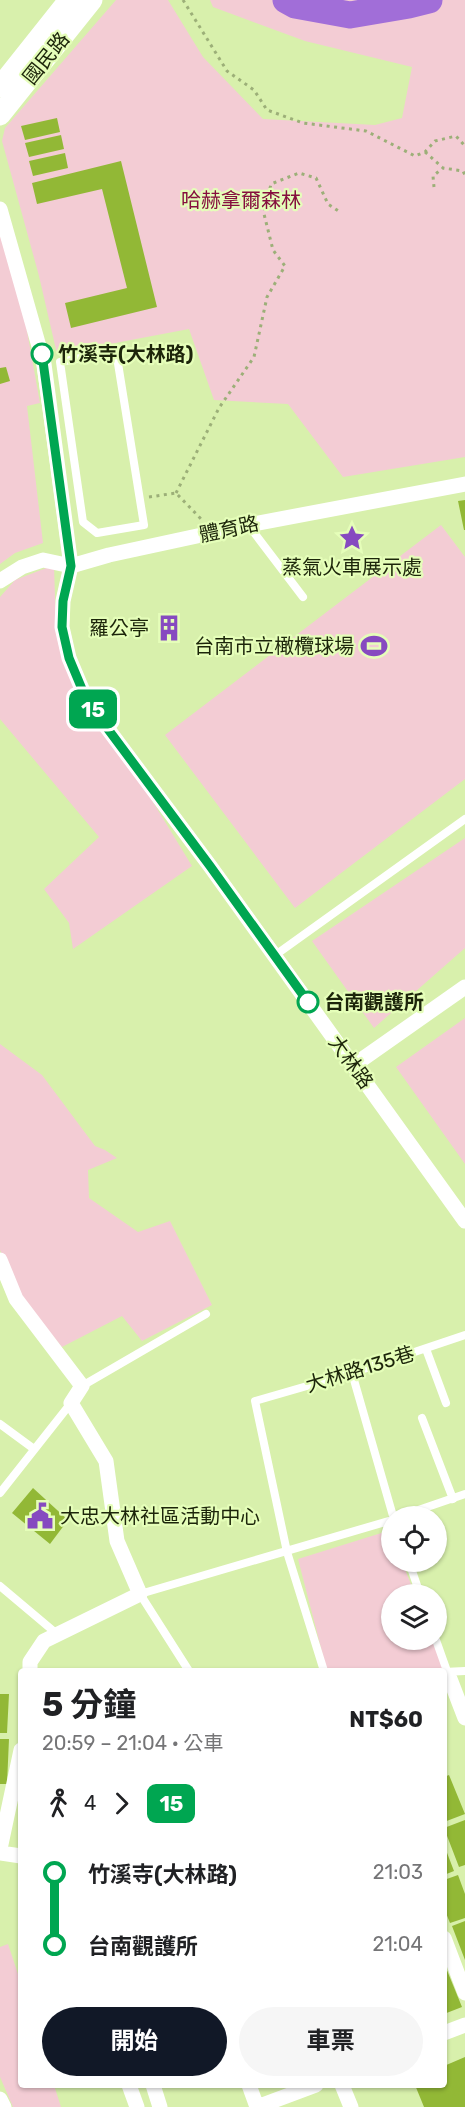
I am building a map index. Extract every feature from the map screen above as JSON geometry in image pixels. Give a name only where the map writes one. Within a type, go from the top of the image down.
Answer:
[{"type":"street","name":"國民路","points":[[0,87],[69,0]]},
{"type":"street","name":"國民路","points":[[0,116],[92,0]]},
{"type":"street","name":"大林路","points":[[0,209],[52,363],[71,566],[63,601],[62,627],[69,658],[87,701],[210,866],[465,1221]]},
{"type":"street","name":"體育路","points":[[0,581],[22,567],[43,560],[71,566],[109,555],[248,525],[465,484]]},
{"type":"street","points":[[354,1065],[465,987]]},
{"type":"street","points":[[0,1260],[16,1299],[82,1386],[71,1403],[106,1461],[117,1541],[140,1594],[44,1641],[30,1662],[30,1668]]},
{"type":"street","points":[[447,1677],[465,1718]]},
{"type":"street","points":[[18,1765],[0,1852],[18,1855]]},
{"type":"street","points":[[447,1946],[465,1993]]},
{"type":"street","points":[[447,2032],[465,2025]]},
{"type":"street","points":[[130,2088],[137,2107]]},
{"type":"street","points":[[154,2088],[160,2107]]},
{"type":"street","points":[[250,2088],[257,2107],[308,2088]]},
{"type":"street","points":[[343,2088],[351,2107]]},
{"type":"street","points":[[0,2099],[4,2107]]},
{"type":"lane","points":[[116,351],[144,525],[97,533],[83,522],[52,363],[116,351]]},
{"type":"lane","points":[[248,525],[303,597]]},
{"type":"lane","points":[[274,956],[465,819]]},
{"type":"lane","points":[[0,1286],[16,1299]]},
{"type":"lane","points":[[82,1386],[206,1314]]},
{"type":"lane","name":"大林路135巷","points":[[287,1552],[255,1401],[352,1373],[465,1335]]},
{"type":"lane","points":[[426,1349],[446,1403]]},
{"type":"lane","points":[[352,1373],[389,1506]]},
{"type":"lane","points":[[0,1494],[71,1403]]},
{"type":"lane","points":[[422,1418],[453,1498]]},
{"type":"lane","points":[[0,1424],[34,1449]]},
{"type":"lane","points":[[430,1506],[465,1494]]},
{"type":"lane","points":[[187,1668],[140,1594],[287,1552],[381,1522]]},
{"type":"lane","points":[[287,1552],[323,1668]]},
{"type":"lane","points":[[0,1586],[57,1634]]},
{"type":"lane","points":[[439,1650],[444,1668]]},
{"type":"lane","points":[[447,1675],[465,1671]]},
{"type":"lane","points":[[0,1852],[18,1849]]},
{"type":"path","points":[[183,0],[227,71],[254,90],[267,110],[303,123],[366,131],[415,156],[426,152],[435,141],[456,136],[465,146]]},
{"type":"path","points":[[426,152],[443,168],[463,171],[465,175]]},
{"type":"path","points":[[434,187],[434,176],[443,168]]},
{"type":"path","points":[[176,493],[219,408],[254,357],[267,297],[285,266],[273,250],[264,214],[271,184],[299,173],[316,178],[328,204],[340,213]]},
{"type":"path","points":[[143,498],[176,493]]},
{"type":"path","points":[[176,493],[202,520]]},
{"type":"green space","name":"哈赫拿爾森林","points":[[116,0],[168,0],[203,57],[263,119],[375,125],[402,118],[412,67],[305,41],[213,7],[210,0],[465,0],[465,457],[343,477],[288,404],[214,400],[189,329],[57,354],[39,276],[2,141],[5,128]]},
{"type":"green space","points":[[0,225],[22,303],[40,403],[27,406],[43,543],[15,553],[0,564]]},
{"type":"green space","name":"台南市立橄欖球場","points":[[441,525],[465,557],[465,779],[295,908],[165,735]]},
{"type":"green space","points":[[54,565],[56,631],[131,766],[192,866],[73,949],[69,923],[44,889],[99,837],[0,719],[0,597],[15,580]]},
{"type":"green space","points":[[465,838],[465,948],[374,1028],[312,941]]},
{"type":"green space","points":[[465,1018],[465,1164],[396,1067]]},
{"type":"green space","points":[[0,1044],[42,1075],[95,1146],[117,1158],[88,1170],[89,1198],[138,1232],[170,1221],[212,1305],[142,1341],[122,1316],[62,1347],[19,1295],[0,1250]]},
{"type":"green space","points":[[381,1533],[381,1572],[406,1572],[411,1584],[381,1584],[381,1650],[436,1650],[443,1668],[326,1668],[298,1559]]},
{"type":"green space","points":[[8,1944],[18,1974],[18,2088],[55,2088],[61,2107],[13,2107],[0,2077],[0,1947]]},
{"type":"building","points":[[57,118],[60,132],[25,140],[21,126]]},
{"type":"building","points":[[61,135],[64,149],[29,157],[25,143]]},
{"type":"building","points":[[65,153],[68,168],[33,176],[29,161]]},
{"type":"building","points":[[121,161],[157,307],[71,328],[65,303],[127,288],[102,189],[37,204],[32,183]]},
{"type":"building","points":[[6,367],[10,381],[0,384],[0,368]]},
{"type":"building","points":[[465,500],[465,530],[464,530],[458,501]]},
{"type":"building","name":"羅公亭","points":[[176,617],[180,636],[163,640],[159,621]]},
{"type":"building","name":"大忠大林社區活動中心","points":[[33,1488],[68,1520],[50,1544],[12,1513]]},
{"type":"building","points":[[0,1694],[9,1694],[7,1733],[0,1733]]},
{"type":"building","points":[[0,1739],[9,1739],[7,1784],[0,1784]]},
{"type":"building","points":[[449,1775],[465,1814],[447,1821],[447,1776]]},
{"type":"building","points":[[465,1820],[465,1865],[459,1867],[447,1836],[447,1827]]},
{"type":"building","points":[[447,1853],[454,1871],[447,1874]]},
{"type":"building","points":[[458,1875],[465,1894],[465,1918],[450,1923],[447,1916],[447,1879]]},
{"type":"building","points":[[465,1921],[465,1960],[452,1926]]},
{"type":"building","points":[[447,1970],[462,2007],[447,2013]]},
{"type":"building","points":[[465,2057],[465,2107],[424,2107],[416,2088],[447,2088],[447,2065]]},
{"type":"waterway","points":[[286,0],[295,5],[350,15],[429,0]]},
{"type":"bus line","name":"15","points":[[42,354],[71,566],[63,601],[62,627],[69,658],[77,679],[87,701],[308,1002]]},
{"type":"place","name":"竹溪寺(大林路)","points":[[42,354]]},
{"type":"place","name":"蒸氣火車展示處","points":[[352,538]]},
{"type":"place","name":"羅公亭","points":[[169,628]]},
{"type":"place","name":"台南市立橄欖球場","points":[[374,646]]},
{"type":"place","name":"台南觀護所","points":[[308,1002]]},
{"type":"place","name":"大忠大林社區活動中心","points":[[40,1516]]}]
